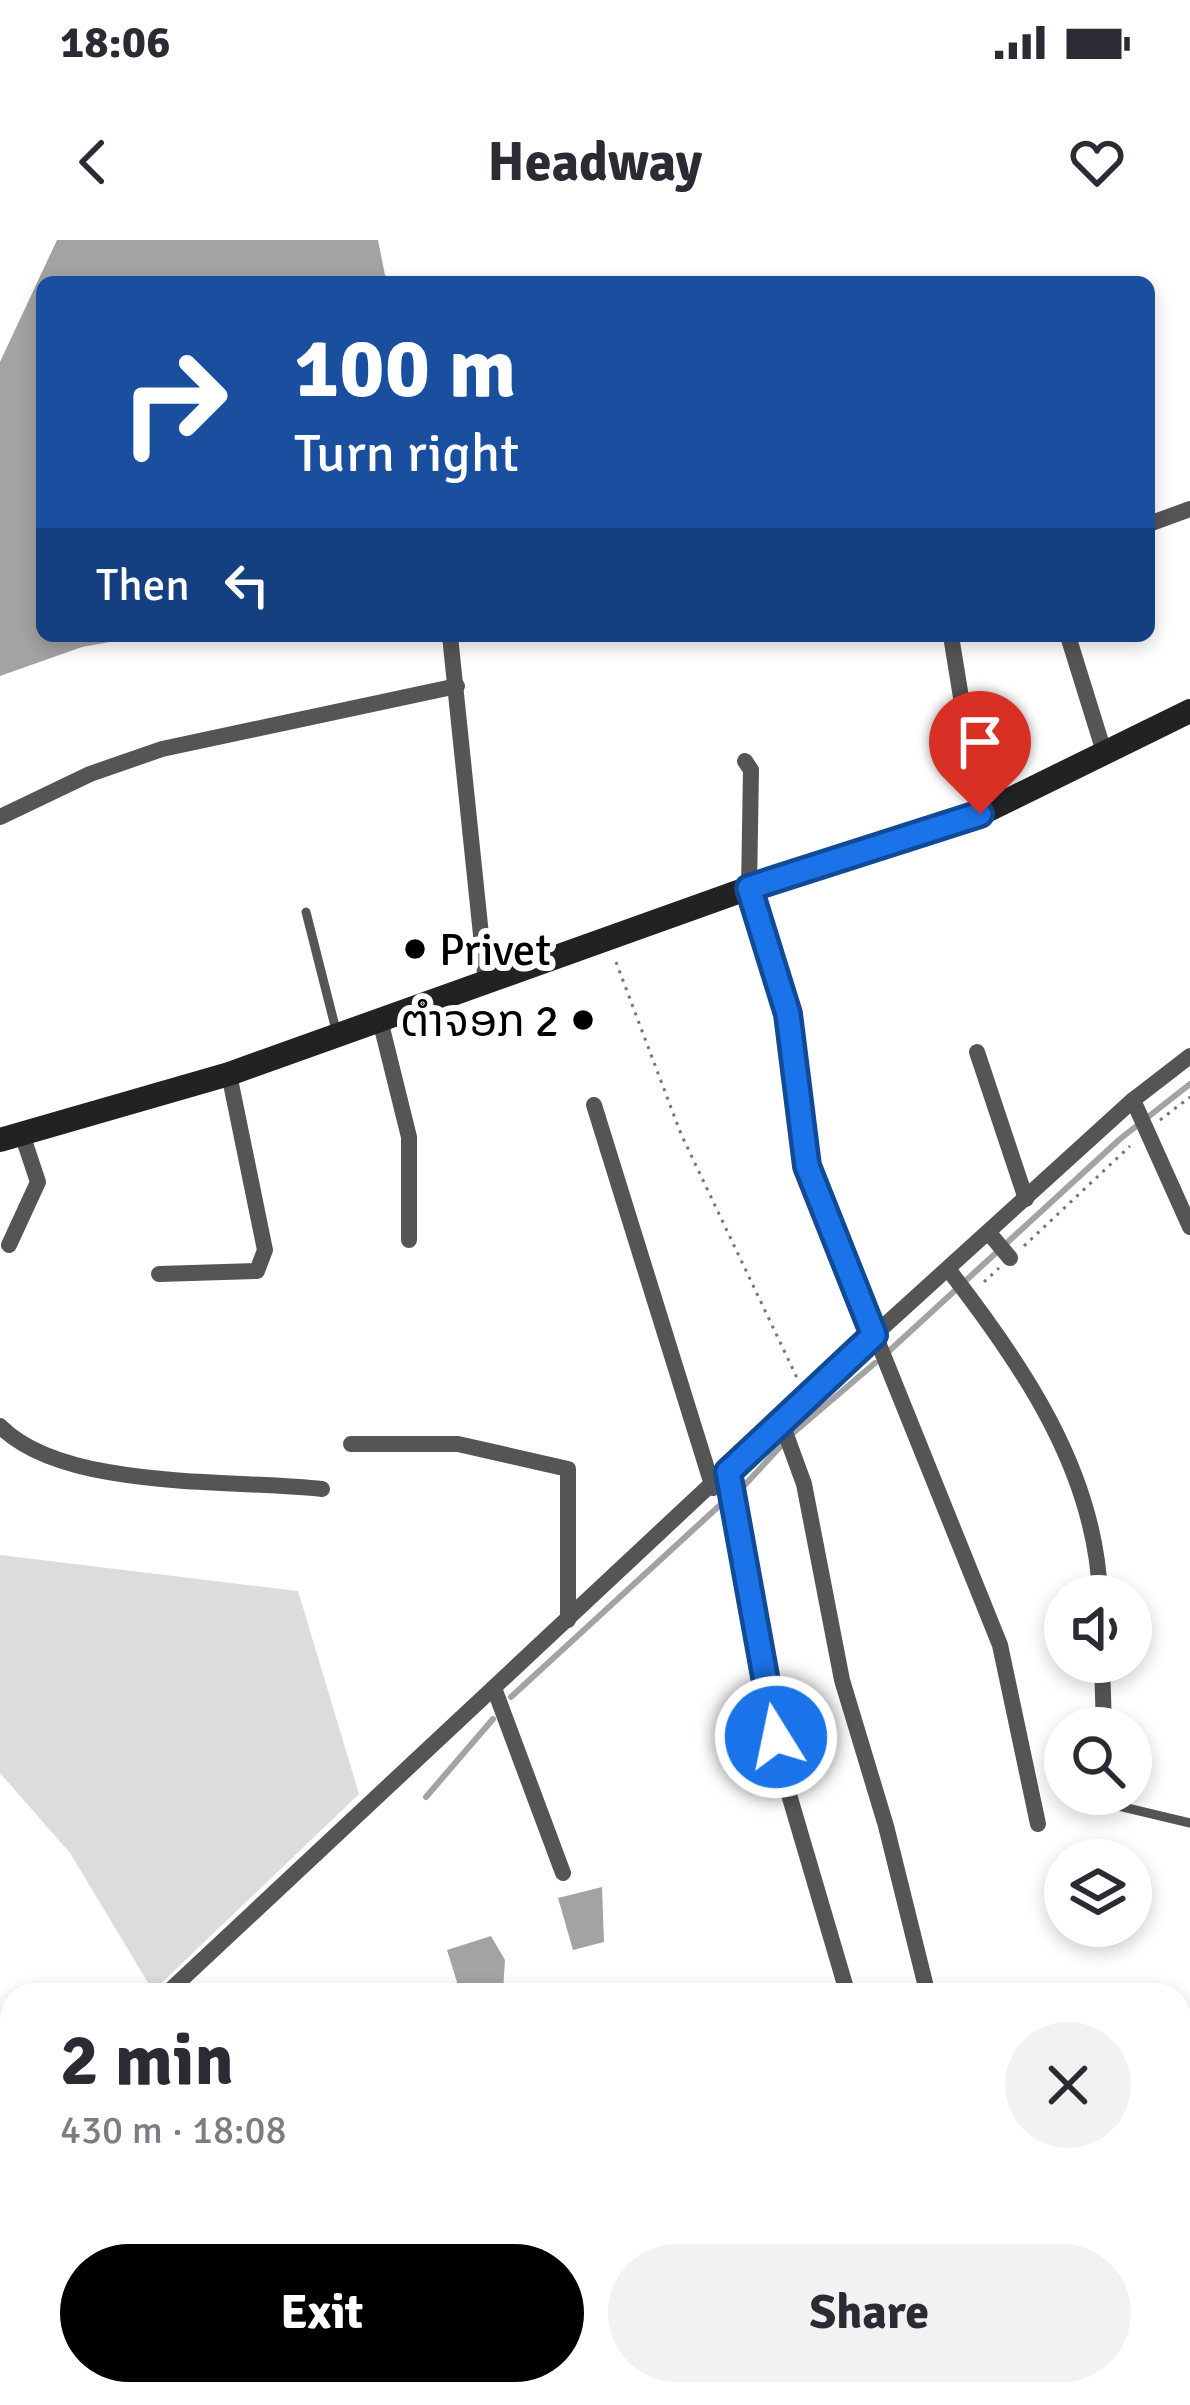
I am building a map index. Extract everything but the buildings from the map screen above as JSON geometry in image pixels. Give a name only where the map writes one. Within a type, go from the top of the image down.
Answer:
[{"type":"street","points":[[1155,522],[1190,509]]},
{"type":"street","points":[[451,642],[486,983]]},
{"type":"street","points":[[952,642],[980,814]]},
{"type":"street","points":[[1070,642],[1106,755]]},
{"type":"street","points":[[0,818],[90,774],[162,748],[457,686]]},
{"type":"street","points":[[9,1245],[38,1182],[11,1137],[229,1073],[749,888],[980,814],[1190,711]]},
{"type":"street","points":[[745,760],[751,770],[749,888],[788,1014],[807,1166],[1000,1645],[1038,1824]]},
{"type":"street","points":[[380,1020],[409,1137],[409,1240]]},
{"type":"street","points":[[977,1052],[1026,1199]]},
{"type":"street","points":[[178,1983],[728,1472],[783,1427],[874,1335],[959,1282],[1000,1246],[1026,1199],[1141,1116],[1190,1056]]},
{"type":"street","points":[[159,1274],[257,1271],[262,1264],[266,1250],[229,1073]]},
{"type":"street","points":[[594,1106],[713,1488]]},
{"type":"street","points":[[1141,1116],[1190,1228]]},
{"type":"street","points":[[959,1282],[1037,1397],[1075,1471],[1099,1549],[1100,1575]]},
{"type":"street","points":[[0,1426],[14,1441],[106,1471],[322,1490]]},
{"type":"street","points":[[783,1427],[804,1484],[842,1680],[886,1826],[925,1983]]},
{"type":"street","points":[[351,1444],[458,1444],[568,1469],[568,1620]]},
{"type":"street","points":[[728,1472],[784,1781],[844,1983]]},
{"type":"street","points":[[494,1688],[563,1874]]},
{"type":"lane","points":[[306,912],[338,1035]]},
{"type":"lane","points":[[1152,1812],[1190,1823]]},
{"type":"path","points":[[608,937],[681,1134],[807,1399]]},
{"type":"path","points":[[959,1282],[1141,1116],[1190,1097]]},
{"type":"shaded area","points":[[57,240],[378,240],[386,276],[40,276]]},
{"type":"shaded area","points":[[36,285],[36,642],[110,642],[0,676],[0,362]]},
{"type":"shaded area","points":[[0,1555],[298,1591],[359,1794],[161,1983],[148,1983],[70,1853],[0,1773]]},
{"type":"shaded area","points":[[602,1887],[604,1942],[573,1950],[558,1898]]},
{"type":"shaded area","points":[[491,1936],[505,1960],[503,1983],[457,1983],[447,1950]]},
{"type":"waterway","points":[[888,1352],[1120,1139],[1190,1084]]},
{"type":"waterway","points":[[741,1489],[793,1433],[875,1363]]},
{"type":"waterway","points":[[511,1697],[719,1506]]},
{"type":"waterway","points":[[426,1797],[493,1719]]},
{"type":"place","name":"Privet","points":[[415,949]]},
{"type":"place","name":"ຕຳຈອກ 2","points":[[583,1020]]},
{"type":"route","points":[[776,1737],[728,1472],[874,1335],[807,1166],[788,1014],[749,888],[980,814]]}]
